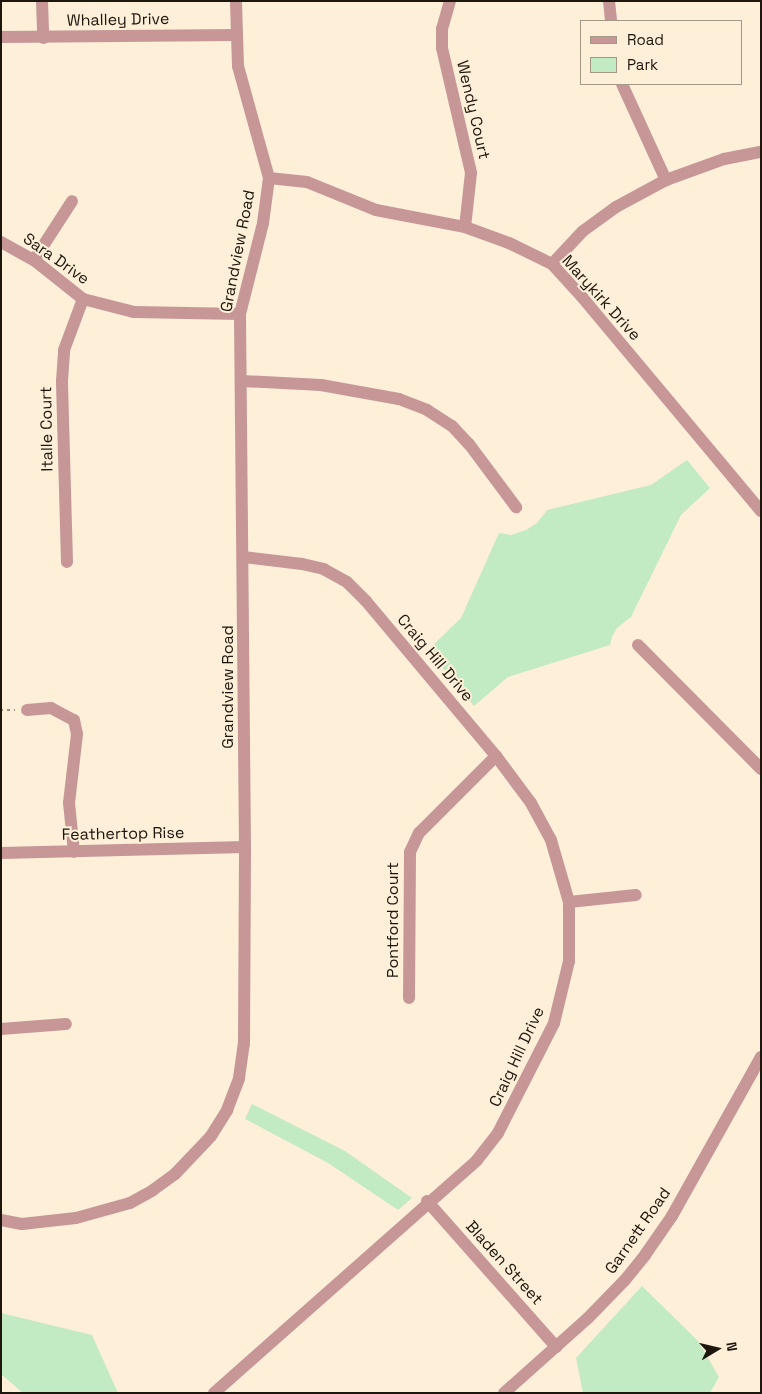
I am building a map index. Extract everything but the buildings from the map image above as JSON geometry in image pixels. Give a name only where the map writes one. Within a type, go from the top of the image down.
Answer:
[{"type":"street","points":[[42,1],[43,38]]},
{"type":"street","name":"Grandview Road","points":[[1,1220],[22,1224],[49,1222],[101,1213],[130,1203],[175,1174],[211,1136],[227,1110],[239,1078],[244,1044],[245,847],[240,314],[263,223],[269,178],[242,82],[236,35],[236,1]]},
{"type":"street","name":"Wendy Court","points":[[450,1],[442,29],[442,48],[471,174],[465,227]]},
{"type":"street","points":[[609,1],[610,20]]},
{"type":"street","name":"Whalley Drive","points":[[1,37],[236,35]]},
{"type":"street","points":[[622,85],[666,180]]},
{"type":"street","points":[[552,264],[583,231],[616,207],[666,180],[724,159],[761,152]]},
{"type":"street","name":"Marykirk Drive","points":[[269,178],[307,182],[376,210],[465,227],[508,243],[552,264],[582,297],[760,510]]},
{"type":"street","points":[[34,260],[72,201]]},
{"type":"street","name":"Sara Drive","points":[[1,242],[34,260],[83,299],[134,312],[240,314]]},
{"type":"street","name":"Italle Court","points":[[67,562],[62,382],[64,350],[83,299]]},
{"type":"street","points":[[242,380],[320,385],[399,400],[426,410],[452,426],[469,444],[516,507]]},
{"type":"street","name":"Craig Hill Drive","points":[[214,1393],[427,1201],[477,1160],[498,1133],[554,1023],[569,961],[569,902],[552,840],[531,803],[496,756],[366,601],[347,582],[324,569],[302,564],[243,557]]},
{"type":"street","points":[[638,645],[761,769]]},
{"type":"street","points":[[27,710],[51,708],[64,713],[74,720],[77,734],[69,803],[74,852]]},
{"type":"street","name":"Pontford Court","points":[[409,998],[410,852],[419,833],[496,756]]},
{"type":"street","name":"Feathertop Rise","points":[[1,853],[245,847]]},
{"type":"street","points":[[569,902],[636,895]]},
{"type":"street","points":[[1,1029],[66,1024]]},
{"type":"street","name":"Garnett Road","points":[[504,1393],[607,1299],[645,1255],[672,1216],[761,1057]]},
{"type":"street","name":"Bladen Street","points":[[427,1201],[556,1346]]},
{"type":"green space","points":[[687,460],[710,488],[681,515],[631,617],[617,628],[610,645],[508,677],[474,706],[428,650],[461,618],[499,533],[511,535],[526,530],[537,523],[547,510],[651,485]]},
{"type":"green space","points":[[252,1104],[345,1151],[412,1198],[398,1210],[328,1163],[245,1119]]},
{"type":"green space","points":[[642,1286],[698,1341],[719,1377],[710,1393],[583,1393],[576,1358]]},
{"type":"green space","points":[[1,1313],[92,1335],[118,1393],[23,1393],[1,1374]]}]
